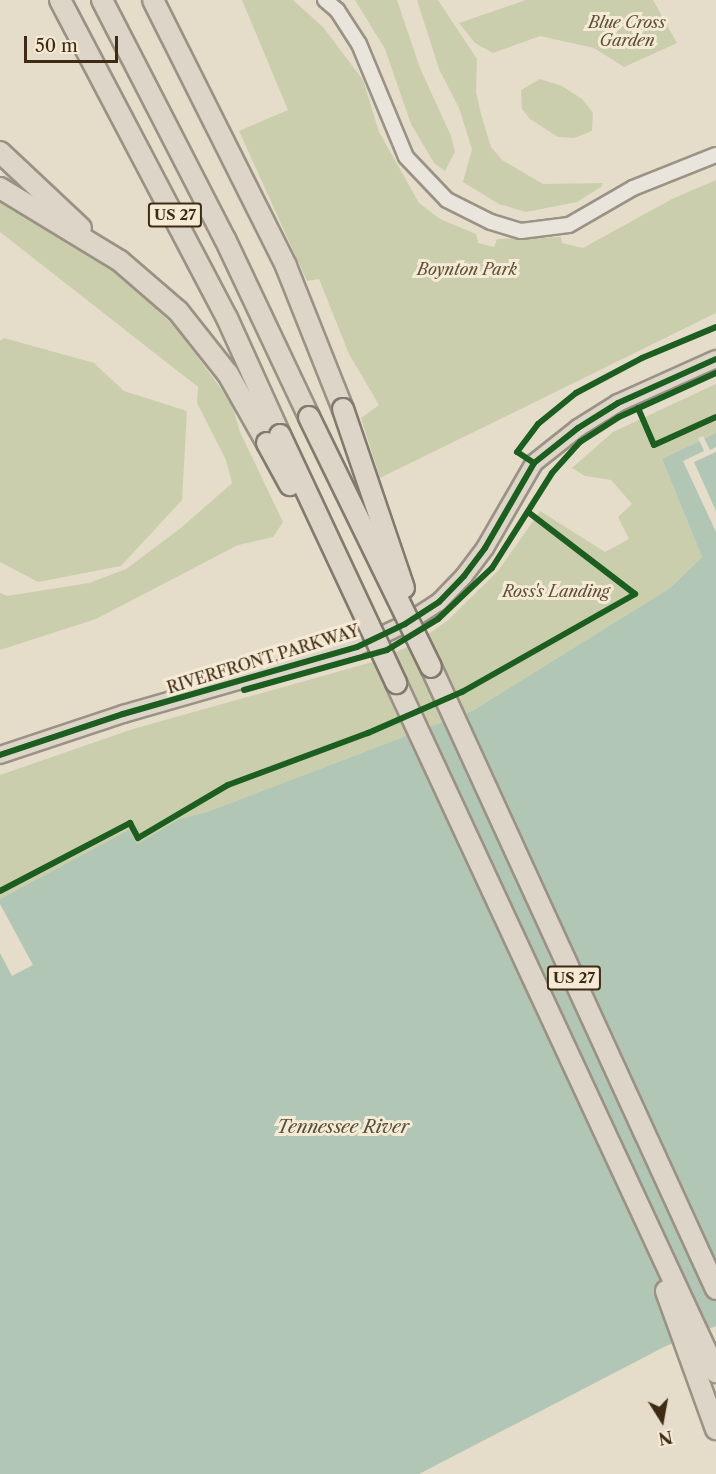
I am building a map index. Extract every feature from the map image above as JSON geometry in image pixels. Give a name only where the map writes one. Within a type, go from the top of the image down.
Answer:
[{"type":"highway","name":"US 27","points":[[60,0],[228,318],[274,439],[396,683],[716,1371]]},
{"type":"highway","name":"US 27","points":[[102,0],[225,239],[431,667],[716,1289]]},
{"type":"highway","points":[[153,0],[286,266],[343,409],[431,667]]},
{"type":"highway","points":[[0,152],[178,311],[204,342],[274,439]]},
{"type":"highway","points":[[0,188],[120,261]]},
{"type":"highway","points":[[623,1170],[716,1429]]},
{"type":"main road","name":"RIVERFRONT PARKWAY","points":[[0,755],[123,714],[357,647],[405,624],[438,602],[464,576],[485,548],[534,463],[578,428],[618,403],[716,359]]},
{"type":"street","points":[[325,0],[337,10],[359,44],[406,158],[447,200],[491,222],[521,231],[569,225],[633,188],[716,155]]},
{"type":"green space","name":"Boynton Park","points":[[242,0],[293,0],[323,27],[363,80],[379,132],[419,203],[440,219],[476,234],[478,243],[494,247],[497,239],[561,237],[562,243],[583,248],[672,199],[716,180],[716,313],[380,478],[361,418],[379,405],[349,354],[319,279],[307,281],[239,131],[288,110]]},
{"type":"green space","points":[[355,0],[397,0],[420,68],[451,136],[455,152],[445,171],[434,163],[411,124],[385,49]]},
{"type":"green space","points":[[417,0],[438,0],[477,59],[476,92],[481,114],[491,147],[502,160],[543,184],[603,183],[601,187],[577,202],[526,212],[499,204],[463,182],[472,149],[459,108],[439,69]]},
{"type":"green space","name":"Blue Cross Garden","points":[[526,0],[653,0],[677,43],[624,67],[594,48],[540,36],[493,53],[475,43],[459,23]]},
{"type":"green space","points":[[540,79],[562,86],[582,99],[593,113],[592,131],[574,138],[558,137],[530,119],[522,109],[521,90]]},
{"type":"green space","points":[[0,198],[123,277],[176,328],[231,402],[240,432],[283,522],[273,537],[238,545],[96,619],[0,650],[0,593],[7,596],[89,583],[126,569],[182,527],[232,483],[226,460],[197,403],[198,387],[0,232]]},
{"type":"green space","points":[[4,338],[94,363],[124,391],[187,411],[182,500],[121,566],[38,582],[0,562],[0,341]]},
{"type":"green space","name":"Ross's Landing","points":[[716,384],[716,433],[662,459],[702,557],[670,588],[474,710],[207,812],[179,819],[137,844],[129,831],[0,899],[0,775],[133,729],[376,661],[414,644],[447,621],[498,571],[540,511],[605,552],[629,539],[618,517],[632,504],[611,480],[585,476],[572,468],[613,432]]},
{"type":"water","name":"Tennessee River","points":[[716,433],[716,1326],[666,1346],[419,1474],[0,1474],[0,899],[129,830],[137,844],[179,819],[207,812],[474,710],[670,588],[702,557],[662,459]]},
{"type":"pier","points":[[703,436],[710,450],[716,447],[716,452],[694,462],[716,511],[716,532],[683,461],[704,451],[698,438]]},
{"type":"pier","points":[[0,904],[33,965],[12,976],[0,953]]},
{"type":"cycle path","points":[[534,463],[517,452],[538,424],[576,393],[642,358],[716,327]]},
{"type":"cycle path","points":[[0,755],[123,714],[357,647],[405,624],[439,602],[464,576],[485,548],[534,463],[578,428],[618,403],[716,359]]},
{"type":"cycle path","points":[[244,690],[387,650],[438,619],[492,568],[552,473],[580,442],[619,417],[716,373]]},
{"type":"cycle path","points":[[638,408],[654,445],[716,417]]},
{"type":"cycle path","points":[[0,891],[130,823],[138,838],[228,785],[368,733],[462,692],[635,594],[528,512]]}]
